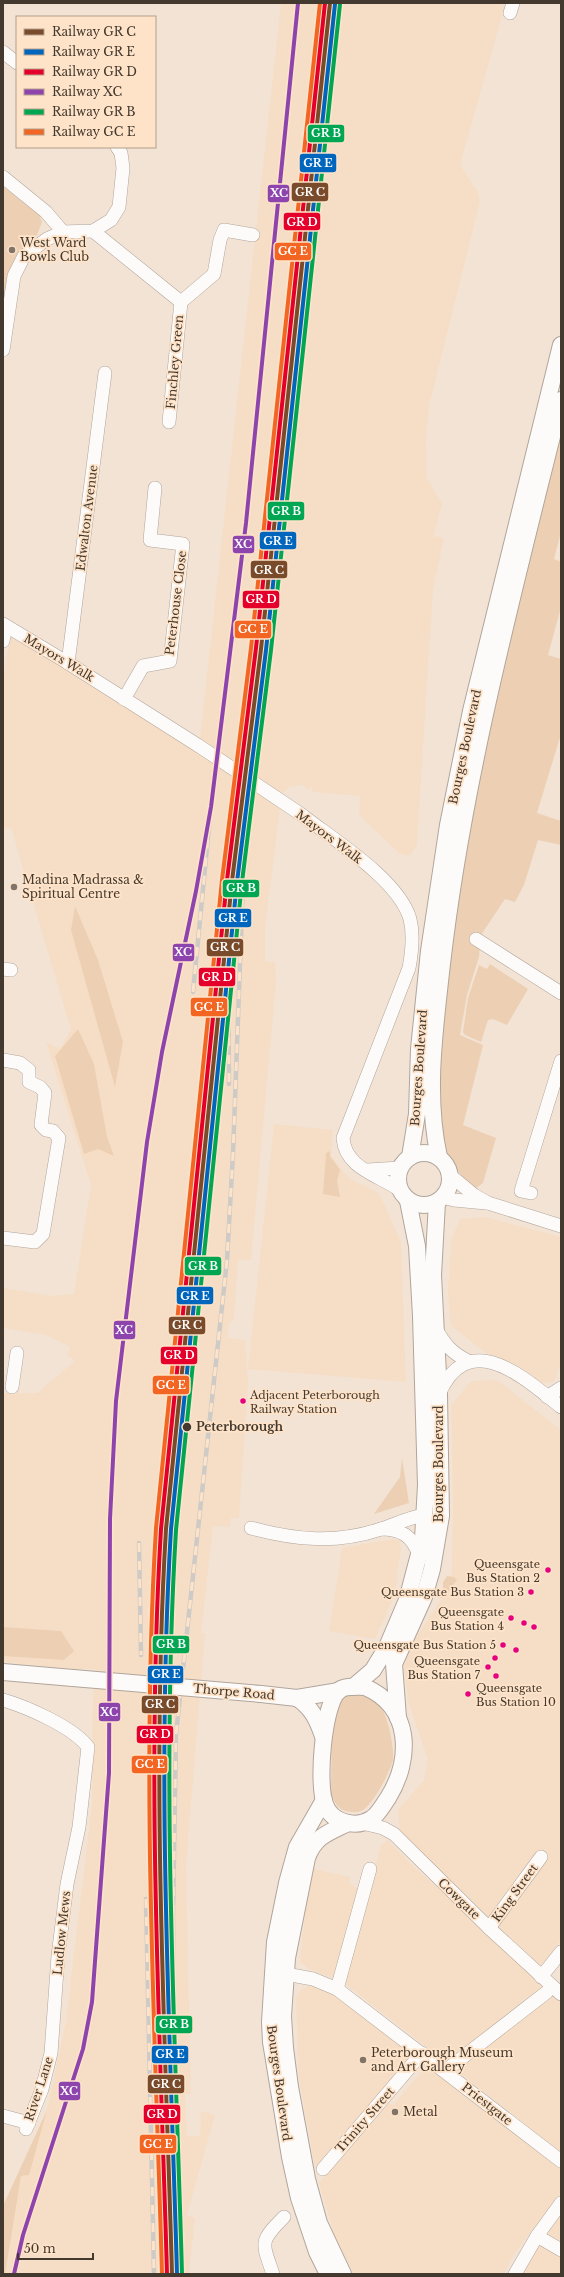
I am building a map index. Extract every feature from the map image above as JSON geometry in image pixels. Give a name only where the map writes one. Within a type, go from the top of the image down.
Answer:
[{"type":"main road","name":"Bourges Boulevard","points":[[405,1162],[417,1114],[419,1049],[428,952],[448,825],[471,711],[561,345]]},
{"type":"main road","name":"Bourges Boulevard","points":[[439,1157],[431,1113],[437,1017],[451,895],[466,801],[484,715],[561,400]]},
{"type":"main road","points":[[424,1152],[439,1157],[444,1162],[451,1176],[450,1184],[440,1200],[423,1206],[404,1195],[398,1175],[405,1162],[424,1152]]},
{"type":"main road","name":"Bourges Boulevard","points":[[346,1689],[373,1670],[387,1647],[407,1600],[424,1539],[426,1459],[417,1246],[404,1195]]},
{"type":"main road","name":"Bourges Boulevard","points":[[398,1718],[394,1664],[424,1598],[432,1569],[440,1516],[439,1395],[433,1275],[440,1200]]},
{"type":"main road","name":"Thorpe Road","points":[[3,1672],[297,1698],[346,1689]]},
{"type":"main road","points":[[365,1687],[374,1691],[393,1707],[398,1718],[404,1747],[403,1764],[397,1781],[381,1808],[371,1819],[355,1823],[332,1815],[324,1800],[324,1738],[329,1708],[346,1689],[365,1687]]},
{"type":"main road","points":[[297,1698],[309,1706],[316,1716],[324,1738]]},
{"type":"main road","name":"Bourges Boulevard","points":[[324,1800],[297,1847],[287,1883],[275,1942],[270,2022],[271,2042],[290,2157],[299,2198],[318,2252],[328,2274]]},
{"type":"main road","name":"Bourges Boulevard","points":[[343,2274],[319,2223],[301,2149],[285,2048],[283,2016],[286,1974],[300,1887],[311,1846],[320,1837],[355,1823]]},
{"type":"street","points":[[3,52],[16,62]]},
{"type":"street","points":[[3,350],[14,276],[24,256],[47,239],[63,232],[93,231],[111,220],[119,207],[124,168],[121,153],[118,148]]},
{"type":"street","points":[[3,177],[46,212],[63,232]]},
{"type":"street","name":"Finchley Green","points":[[169,422],[181,302],[214,274],[220,240],[224,230],[253,235]]},
{"type":"street","name":"Finchley Green","points":[[93,231],[181,302]]},
{"type":"street","name":"Edwalton Avenue","points":[[68,663],[105,373]]},
{"type":"street","name":"Peterhouse Close","points":[[124,699],[143,666],[170,661],[183,544],[150,540],[155,488]]},
{"type":"street","points":[[3,641],[4,625]]},
{"type":"street","name":"Mayors Walk","points":[[4,625],[68,663],[199,746],[302,815],[388,883],[401,900],[410,920],[412,951],[409,968],[343,1138],[344,1146],[352,1162],[364,1170],[384,1179],[404,1195]]},
{"type":"street","points":[[482,947],[561,993]]},
{"type":"street","points":[[3,1060],[20,1063],[29,1070],[29,1082],[34,1086],[40,1087],[45,1093],[41,1125],[46,1130],[53,1131],[58,1138],[51,1195],[43,1234],[35,1242],[3,1238]]},
{"type":"street","points":[[531,1193],[521,1191],[561,1062]]},
{"type":"street","points":[[364,1170],[405,1162]]},
{"type":"street","points":[[451,1176],[474,1195],[488,1203],[561,1226]]},
{"type":"street","points":[[440,1200],[488,1203]]},
{"type":"street","points":[[436,1328],[445,1346],[451,1352],[468,1361],[485,1360],[496,1363],[531,1384],[561,1407]]},
{"type":"street","points":[[12,1387],[9,1366],[17,1353]]},
{"type":"street","points":[[439,1395],[446,1378],[468,1361]]},
{"type":"street","points":[[547,1397],[561,1388]]},
{"type":"street","points":[[251,1528],[304,1540],[337,1540],[381,1529],[410,1517],[424,1515],[435,1527],[438,1537]]},
{"type":"street","points":[[381,1529],[392,1529],[406,1534],[414,1542],[419,1555]]},
{"type":"street","name":"Ludlow Mews","points":[[3,1700],[61,1726],[83,1741],[88,1747],[79,1827],[71,1866],[58,1956],[56,2002]]},
{"type":"street","name":"Cowgate","points":[[355,1823],[383,1828],[394,1834],[489,1928],[551,1986]]},
{"type":"street","name":"King Street","points":[[489,1928],[541,1857]]},
{"type":"street","points":[[337,1989],[370,1869]]},
{"type":"street","points":[[445,2071],[547,1992],[551,1986],[561,1952]]},
{"type":"street","name":"Priestgate","points":[[286,1974],[306,1978],[337,1989],[561,2161]]},
{"type":"street","name":"River Lane","points":[[3,2116],[28,2126],[42,2089],[51,2053],[56,2002]]},
{"type":"street","name":"Trinity Street","points":[[322,2169],[422,2053]]},
{"type":"street","points":[[515,2274],[537,2236],[561,2203]]},
{"type":"street","points":[[273,2274],[264,2246],[266,2238],[284,2217]]},
{"type":"street","points":[[537,2236],[561,2250]]},
{"type":"shaded area","points":[[281,3],[503,3],[504,9],[460,165],[478,192],[480,201],[430,402],[426,437],[427,478],[442,504],[434,536],[444,538],[433,590],[417,845],[410,856],[400,854],[359,815],[360,796],[312,792],[312,787],[308,790],[303,785],[289,787],[282,794],[265,928],[265,961],[275,962],[276,983],[251,1260],[238,1260],[234,1319],[229,1324],[227,1338],[245,1340],[248,1383],[239,1518],[231,1518],[230,1527],[213,1526],[201,1633],[205,1633],[186,1866],[191,2094],[185,2094],[187,2136],[200,2136],[201,2111],[215,2115],[187,2215],[195,2218],[189,2274],[5,2274],[19,2174],[47,2110],[66,2021],[92,1804],[93,1697],[96,1669],[73,1669],[3,1662],[3,1393],[37,1393],[75,1361],[67,1355],[70,1347],[46,1335],[3,1328],[3,1288],[52,1296],[74,1294],[91,1185],[46,1042],[60,1049],[71,1030],[11,828],[3,829],[3,678],[12,626],[196,737],[198,755]]},
{"type":"shaded area","points":[[3,183],[38,212],[42,222],[37,235],[22,253],[3,314]]},
{"type":"shaded area","points":[[561,428],[561,532],[554,559],[561,562],[561,607],[548,655],[561,659],[561,734],[537,813],[561,821],[561,845],[538,840],[524,885],[515,902],[505,899],[481,935],[479,957],[467,995],[460,1035],[483,1045],[463,1125],[496,1138],[483,1183],[475,1189],[457,1170],[448,1155],[442,1138],[438,1111],[441,1038],[455,913],[466,843],[494,704]]},
{"type":"shaded area","points":[[75,906],[98,960],[123,1042],[115,1087],[71,930]]},
{"type":"shaded area","points":[[490,964],[528,989],[507,1025],[493,1019],[488,1020],[481,1042],[465,1035],[463,1032],[468,998],[479,965],[487,969]]},
{"type":"shaded area","points":[[78,1029],[94,1064],[107,1137],[114,1156],[98,1149],[84,1154],[55,1056]]},
{"type":"shaded area","points":[[274,1124],[333,1130],[331,1156],[350,1179],[379,1193],[401,1242],[406,1382],[248,1369]]},
{"type":"shaded area","points":[[330,1151],[330,1156],[340,1170],[337,1181],[340,1197],[323,1194],[326,1153]]},
{"type":"shaded area","points":[[485,1217],[561,1237],[561,1363],[554,1382],[542,1383],[515,1364],[486,1353],[451,1326],[448,1293],[451,1240],[460,1219]]},
{"type":"shaded area","points":[[497,1380],[561,1430],[561,1940],[542,1966],[537,1967],[400,1830],[398,1810],[424,1780],[428,1760],[409,1704],[403,1661],[418,1634],[451,1585],[453,1503],[451,1405],[471,1381]]},
{"type":"shaded area","points":[[402,1458],[409,1503],[374,1514],[400,1477]]},
{"type":"shaded area","points":[[392,1539],[399,1540],[401,1547],[395,1594],[375,1639],[329,1631],[342,1548]]},
{"type":"shaded area","points":[[447,1576],[454,1577],[457,1580],[443,1598],[437,1598],[443,1589],[443,1582]]},
{"type":"shaded area","points":[[3,1627],[61,1631],[74,1651],[64,1660],[3,1656]]},
{"type":"shaded area","points":[[353,1693],[373,1699],[384,1712],[389,1727],[393,1760],[380,1788],[370,1803],[361,1811],[351,1812],[338,1807],[331,1793],[332,1723],[341,1698]]},
{"type":"shaded area","points":[[388,1840],[410,1863],[561,2000],[561,2152],[344,1983],[381,1845]]},
{"type":"shaded area","points":[[310,1868],[350,1877],[349,1883],[360,1890],[337,1975],[332,1978],[309,1969],[300,1962]]},
{"type":"shaded area","points":[[315,1984],[361,2009],[413,2050],[412,2061],[315,2169],[299,2076],[296,1998],[302,1989]]},
{"type":"shaded area","points":[[429,2063],[561,2166],[561,2192],[513,2256],[504,2274],[354,2274],[335,2237],[319,2183],[386,2102],[393,2105]]},
{"type":"shaded area","points":[[47,2110],[29,2175],[21,2176],[5,2274],[3,2274],[3,2206]]},
{"type":"shaded area","points":[[561,2213],[561,2274],[522,2274],[538,2243]]},
{"type":"railway","points":[[178,2274],[173,1918],[176,1734],[227,1260],[233,1154],[243,883],[251,793],[340,3]]},
{"type":"railway","points":[[193,992],[211,807]]},
{"type":"railway","points":[[228,929],[229,1084]]},
{"type":"railway","points":[[139,1543],[141,1655]]},
{"type":"railway","points":[[146,1899],[154,2274]]},
{"type":"transit line","points":[[162,2274],[149,1808],[152,1621],[156,1528],[222,880],[251,648],[320,3]]},
{"type":"transit line","points":[[167,2274],[158,1995],[154,1808],[157,1622],[161,1529],[227,880],[256,648],[325,3]]},
{"type":"transit line","points":[[172,2274],[163,1995],[159,1808],[162,1622],[166,1529],[232,881],[261,649],[330,3]]},
{"type":"transit line","points":[[177,2274],[168,1995],[164,1808],[167,1622],[171,1529],[237,882],[266,650],[335,4]]},
{"type":"transit line","points":[[182,2274],[169,1809],[172,1623],[176,1530],[242,882],[271,650],[340,4]]},
{"type":"rail line","name":"XC","points":[[14,2274],[23,2235],[83,2049],[92,2002],[109,1773],[110,1519],[116,1401],[147,1142],[162,1052],[196,891],[211,807],[246,523],[298,3]]},
{"type":"place","name":"West Ward Bowls Club","points":[[12,250]]},
{"type":"place","name":"Madina Madrassa & Spiritual Centre","points":[[14,887]]},
{"type":"place","name":"Adjacent Peterborough Railway Station","points":[[243,1401]]},
{"type":"place","name":"Peterborough","points":[[187,1427]]},
{"type":"place","name":"Queensgate Bus Station 2","points":[[548,1570]]},
{"type":"place","name":"Queensgate Bus Station 3","points":[[531,1592]]},
{"type":"place","name":"Queensgate Bus Station 4","points":[[511,1618]]},
{"type":"place","name":"Queensgate Bus Station 5","points":[[503,1645]]},
{"type":"place","name":"Queensgate Bus Station 7","points":[[488,1667]]},
{"type":"place","name":"Queensgate Bus Station 10","points":[[468,1694]]},
{"type":"place","name":"Peterborough Museum and Art Gallery","points":[[363,2060]]},
{"type":"place","name":"Metal","points":[[395,2112]]}]
